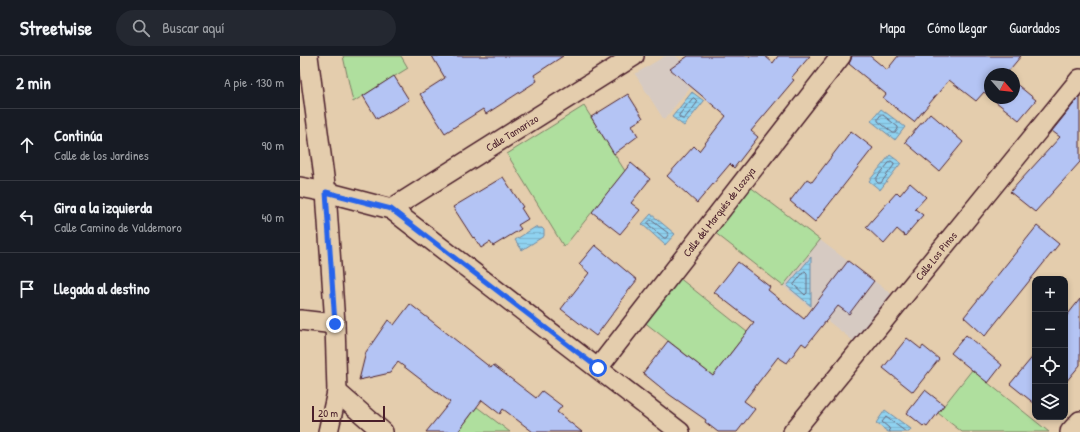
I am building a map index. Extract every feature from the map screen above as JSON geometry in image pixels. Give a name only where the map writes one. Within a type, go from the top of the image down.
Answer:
[{"type":"street","points":[[308,56],[326,192],[335,324],[336,392],[328,432]]},
{"type":"street","name":"Calle Tamarizo","points":[[391,209],[634,56]]},
{"type":"street","name":"Calle del Marqués de Lozoya","points":[[598,368],[841,56]]},
{"type":"street","name":"Calle Los Pinos","points":[[793,432],[1080,79]]},
{"type":"street","points":[[300,187],[326,192],[391,209],[680,432]]},
{"type":"street","points":[[300,320],[335,324]]},
{"type":"street","points":[[336,392],[383,432]]},
{"type":"street","points":[[1070,432],[1080,421]]},
{"type":"shaded area","points":[[665,56],[676,56],[699,76],[664,120],[635,74]]},
{"type":"shaded area","points":[[820,240],[894,296],[856,343],[783,286]]},
{"type":"green space","points":[[343,56],[401,56],[408,68],[353,102]]},
{"type":"green space","points":[[584,106],[625,171],[564,247],[507,154]]},
{"type":"green space","points":[[749,186],[820,240],[783,286],[714,232]]},
{"type":"green space","points":[[678,277],[747,332],[713,376],[643,321]]},
{"type":"green space","points":[[972,370],[1032,418],[1032,420],[1034,420],[1049,432],[962,432],[938,413]]},
{"type":"green space","points":[[477,407],[510,432],[458,432]]},
{"type":"water","points":[[692,92],[704,101],[684,126],[672,117]]},
{"type":"water","points":[[881,109],[905,127],[895,140],[871,121]]},
{"type":"water","points":[[890,155],[901,163],[880,190],[869,181]]},
{"type":"water","points":[[651,214],[675,234],[665,245],[642,224]]},
{"type":"water","points":[[537,226],[538,228],[542,228],[544,230],[544,236],[522,250],[515,240]]},
{"type":"water","points":[[811,257],[811,306],[787,286]]},
{"type":"water","points":[[885,410],[911,429],[909,432],[888,432],[876,423]]},
{"type":"building","points":[[432,56],[563,56],[534,75],[537,81],[486,114],[483,109],[445,133],[420,94],[445,78]]},
{"type":"building","points":[[688,56],[765,56],[773,63],[778,56],[810,56],[791,78],[794,80],[751,131],[758,137],[734,168],[730,164],[697,203],[667,176],[694,146],[699,151],[726,116],[670,69]]},
{"type":"building","points":[[852,56],[870,56],[887,70],[898,56],[1021,56],[1011,68],[984,68],[984,92],[976,101],[949,80],[914,122],[883,98],[886,94],[849,64]]},
{"type":"building","points":[[394,76],[409,100],[377,119],[363,96]]},
{"type":"building","points":[[1020,87],[1036,100],[1019,120],[999,104],[1020,104]]},
{"type":"building","points":[[628,94],[643,118],[632,125],[638,136],[614,154],[591,117]]},
{"type":"building","points":[[1080,96],[1080,162],[1035,212],[1010,192],[1060,137],[1052,131]]},
{"type":"building","points":[[930,113],[963,142],[939,171],[905,142]]},
{"type":"building","points":[[851,131],[873,148],[815,222],[790,201],[807,179],[812,182]]},
{"type":"building","points":[[631,163],[650,179],[631,203],[640,210],[620,234],[592,212]]},
{"type":"building","points":[[503,177],[523,207],[521,208],[528,219],[518,225],[521,229],[493,246],[490,242],[481,248],[453,207]]},
{"type":"building","points":[[910,183],[926,197],[915,209],[923,215],[905,236],[897,229],[884,244],[866,227],[897,192],[900,195]]},
{"type":"building","points":[[1037,226],[1059,244],[985,336],[964,317]]},
{"type":"building","points":[[595,245],[637,280],[596,336],[561,309],[589,273],[579,264]]},
{"type":"building","points":[[848,261],[874,281],[849,314],[838,306],[806,346],[802,343],[787,363],[778,357],[744,401],[755,409],[737,432],[718,432],[705,422],[706,420],[670,395],[643,373],[668,341],[713,376],[754,323],[714,292],[738,262],[770,287],[768,290],[804,319]]},
{"type":"building","points":[[1080,299],[1080,365],[1068,379],[1068,348],[1068,314]]},
{"type":"building","points":[[410,304],[491,368],[493,365],[536,398],[542,391],[562,406],[557,412],[582,432],[533,432],[503,409],[500,414],[482,400],[458,432],[426,432],[450,402],[398,362],[390,373],[359,380],[366,352],[388,320],[394,325]]},
{"type":"building","points":[[966,335],[1002,365],[988,383],[951,353]]},
{"type":"building","points":[[907,338],[921,349],[923,346],[939,359],[913,392],[883,368]]},
{"type":"building","points":[[1032,358],[1032,402],[1010,384]]},
{"type":"building","points":[[925,390],[944,405],[927,427],[924,425],[923,426],[907,413]]},
{"type":"route","points":[[335,324],[326,192],[391,209],[598,368]]}]
